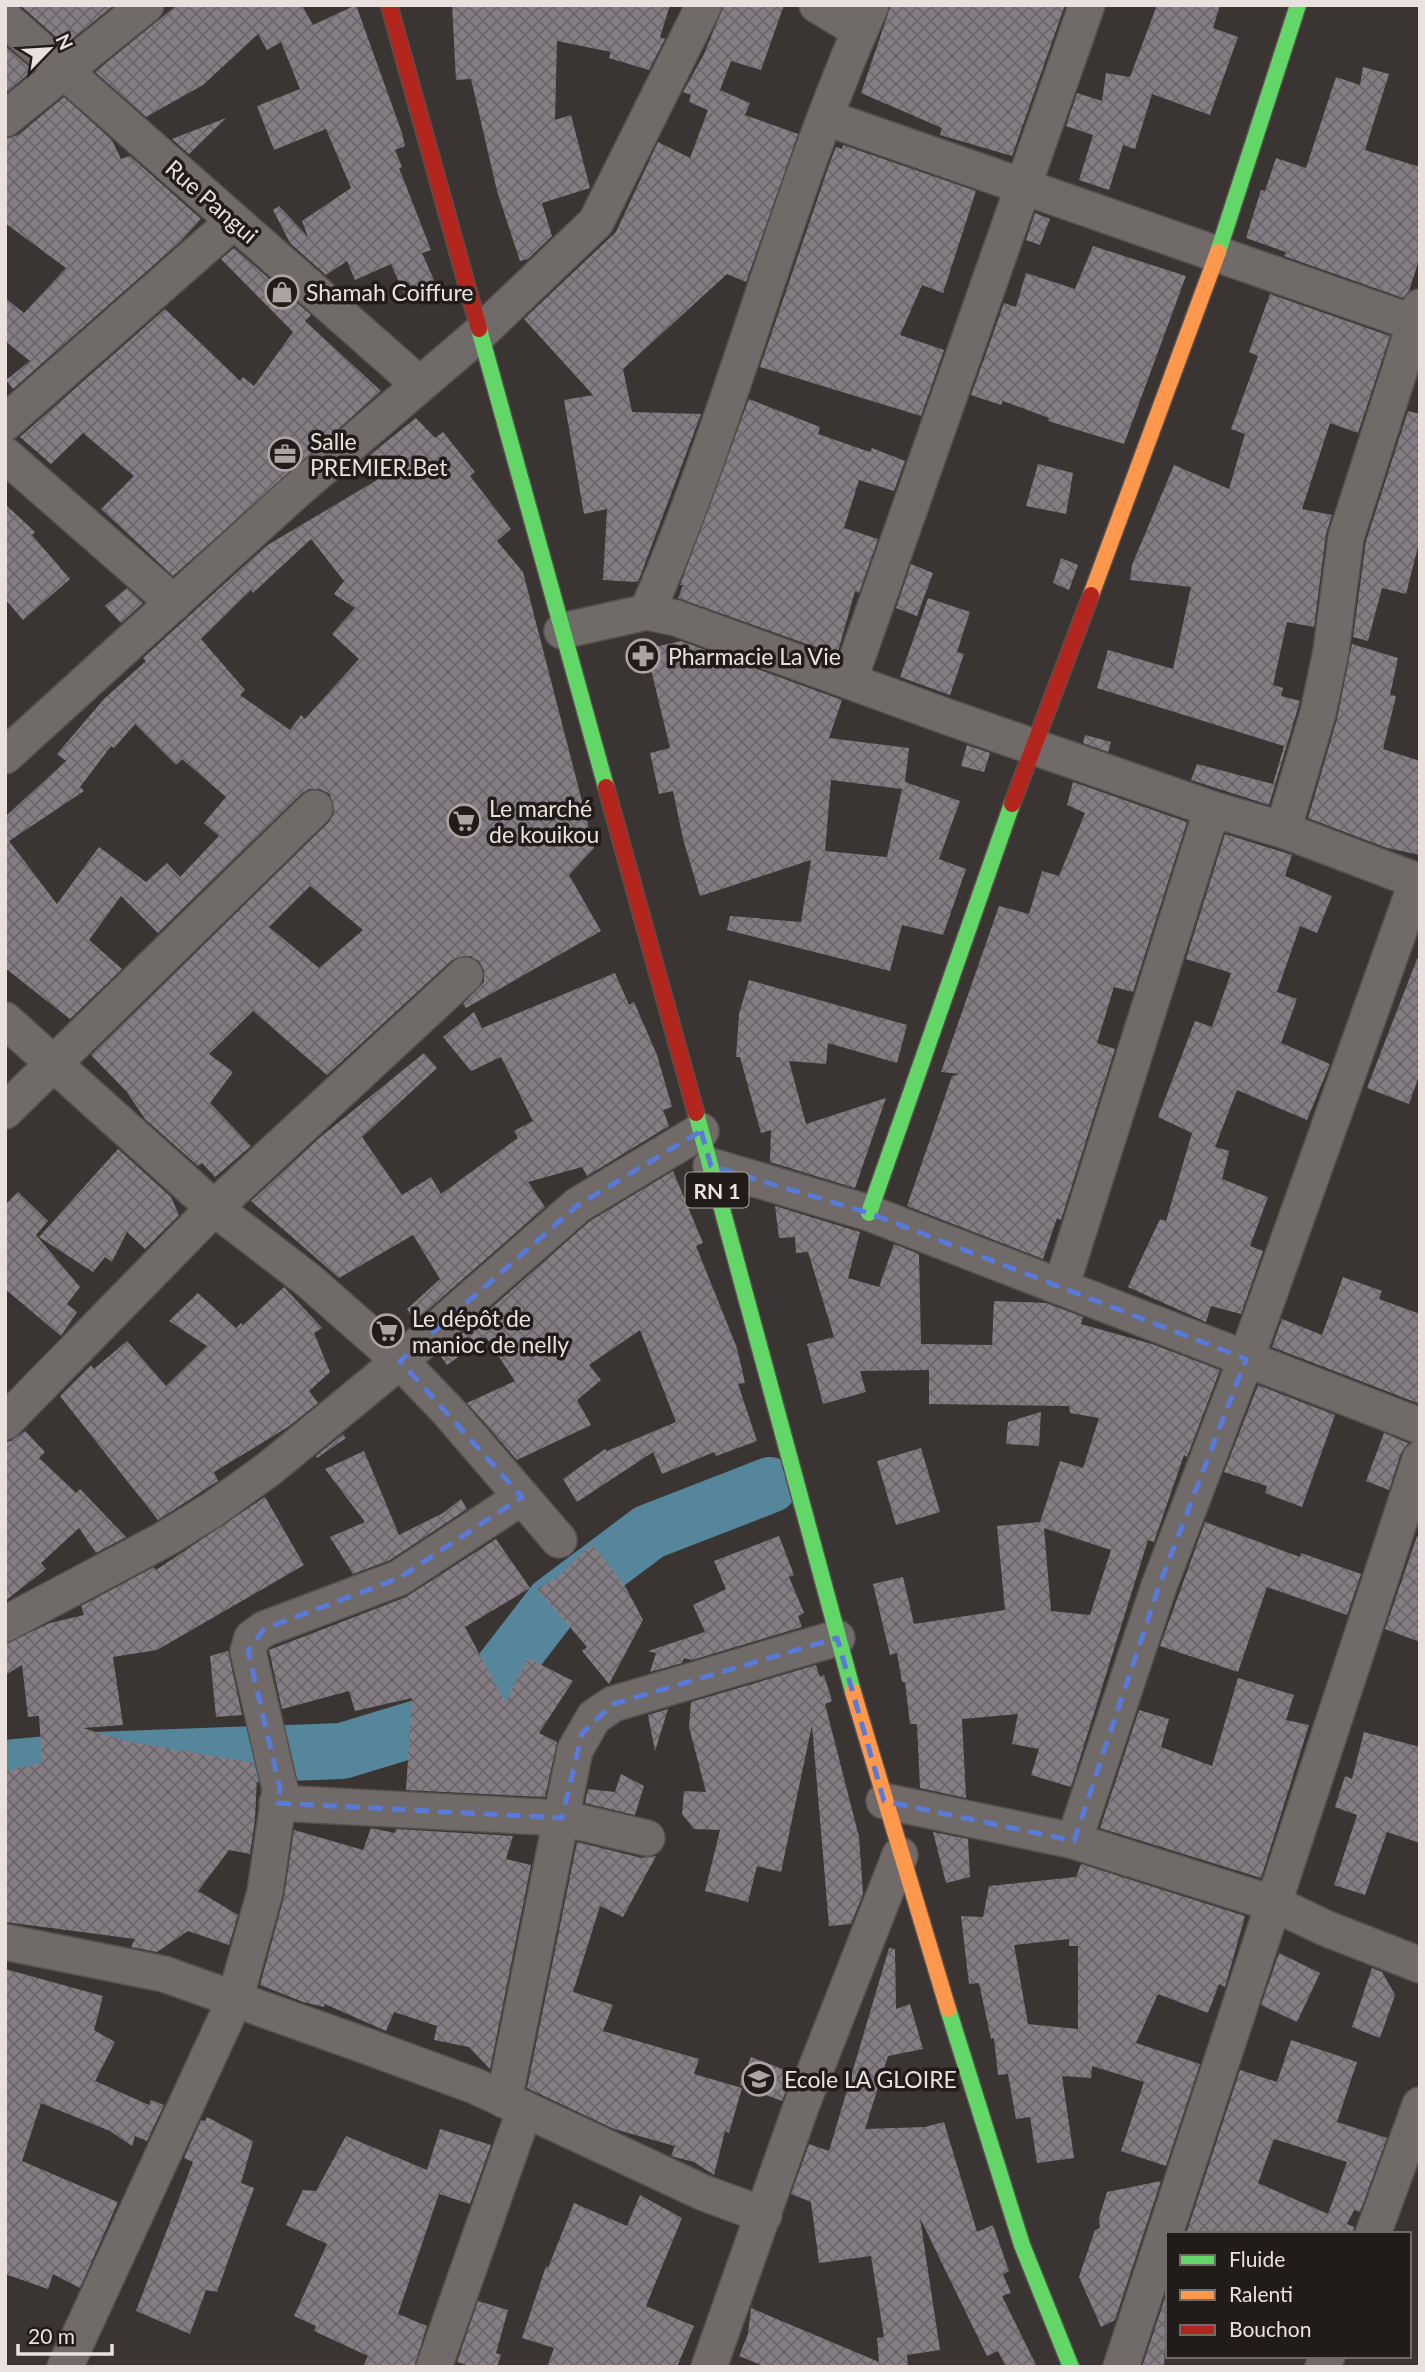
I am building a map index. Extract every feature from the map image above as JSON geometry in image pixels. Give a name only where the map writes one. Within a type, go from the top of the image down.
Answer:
[{"type":"main road","name":"RN 1","points":[[389,5],[884,1801],[1022,2245],[1071,2367]]},
{"type":"main road","points":[[869,1213],[1032,746],[1217,256],[1298,5]]},
{"type":"street","points":[[5,119],[146,5]]},
{"type":"street","points":[[5,756],[419,384],[479,334],[596,222],[704,5]]},
{"type":"street","points":[[647,612],[678,538],[865,18],[817,5]]},
{"type":"street","points":[[849,681],[1087,5]]},
{"type":"street","name":"Rue Pangui","points":[[5,19],[419,384]]},
{"type":"street","points":[[827,118],[1115,217],[1217,256],[1418,318],[1346,537],[1331,651],[1318,713],[1283,830]]},
{"type":"street","points":[[5,424],[234,221]]},
{"type":"street","points":[[5,455],[174,603]]},
{"type":"street","points":[[562,631],[647,612],[676,618],[1212,809],[1283,830],[1419,881],[1246,1359],[1159,1586],[1074,1841]]},
{"type":"street","points":[[5,1111],[315,807]]},
{"type":"street","points":[[1061,1287],[1212,809]]},
{"type":"street","points":[[5,1422],[214,1208],[465,975]]},
{"type":"street","points":[[5,1020],[214,1208],[308,1280],[400,1361],[559,1540]]},
{"type":"street","points":[[5,1624],[165,1539],[212,1510],[270,1468],[400,1361],[578,1205],[701,1130]]},
{"type":"street","points":[[711,1166],[869,1213],[1420,1426]]},
{"type":"street","points":[[1121,2367],[1200,2119],[1275,1904],[1420,1459]]},
{"type":"street","points":[[65,2367],[235,1999],[265,1892],[280,1789],[248,1651],[252,1639],[264,1629],[399,1578],[522,1497]]},
{"type":"street","points":[[434,2367],[514,2104],[562,1818],[575,1750],[582,1733],[594,1717],[613,1703],[837,1638]]},
{"type":"street","points":[[884,1801],[1074,1841],[1275,1904],[1325,1928],[1420,1965]]},
{"type":"street","points":[[277,1803],[562,1818],[647,1838]]},
{"type":"street","points":[[709,2367],[802,2104],[900,1855]]},
{"type":"street","points":[[5,1942],[164,1974],[235,1999],[475,2086],[704,2193],[764,2215]]},
{"type":"street","points":[[1374,2232],[1420,2105]]},
{"type":"highlighted area","points":[[701,1131],[711,1166],[869,1213],[1246,1359],[1159,1586],[1074,1841],[884,1801],[837,1638],[613,1704],[582,1733],[562,1818],[277,1803],[280,1789],[248,1651],[264,1629],[399,1578],[522,1497],[400,1361],[578,1205]]},
{"type":"building","points":[[20,5],[114,5],[65,45]]},
{"type":"building","points":[[177,5],[302,5],[313,25],[356,5],[402,133],[405,146],[395,150],[402,167],[399,168],[431,250],[422,253],[437,287],[407,300],[391,264],[355,280],[347,261],[326,275],[290,243],[273,210],[279,206],[308,237],[302,221],[351,188],[326,129],[274,150],[257,106],[300,89],[281,42],[267,50],[258,34],[203,85],[146,117],[95,72]]},
{"type":"building","points":[[452,5],[670,5],[660,37],[665,39],[649,70],[609,58],[611,52],[557,41],[555,120],[571,115],[590,188],[542,203],[552,236],[528,259],[520,261],[497,191],[471,79],[456,80]]},
{"type":"building","points":[[724,5],[784,5],[761,70],[731,61],[720,90],[750,103],[745,115],[798,134],[746,282],[727,274],[623,369],[632,412],[701,414],[638,582],[603,580],[607,509],[584,514],[564,400],[593,395],[524,319],[616,232],[658,142],[690,158],[708,110],[689,102],[691,95],[683,92],[704,54]]},
{"type":"building","points":[[891,5],[1065,5],[1012,156],[940,135],[942,128],[861,93]]},
{"type":"building","points":[[1157,5],[1220,5],[1213,28],[1238,37],[1210,115],[1152,94],[1135,149],[1123,145],[1109,190],[1079,180],[1093,135],[1066,126],[1077,93],[1102,101],[1106,73],[1130,77]]},
{"type":"building","points":[[5,46],[33,70],[6,93],[5,92]]},
{"type":"building","points":[[1363,67],[1389,74],[1365,150],[1420,167],[1420,257],[1409,291],[1403,298],[1284,256],[1286,252],[1246,238],[1261,190],[1265,191],[1276,158],[1306,168],[1336,77],[1360,85]]},
{"type":"building","points":[[64,97],[112,140],[121,159],[130,156],[201,219],[180,242],[13,389],[6,380],[30,361],[5,341],[5,298],[24,313],[66,268],[5,223],[5,139],[18,135]]},
{"type":"building","points":[[226,118],[189,154],[172,139]]},
{"type":"building","points":[[843,145],[976,191],[943,293],[922,285],[900,335],[944,350],[921,416],[760,367],[830,162],[836,147],[842,149]]},
{"type":"building","points":[[1035,213],[1050,219],[1040,245],[1026,240]]},
{"type":"building","points":[[1093,246],[1186,276],[1124,444],[1048,421],[1049,418],[1003,401],[1001,405],[971,395],[1004,303],[1016,307],[1026,273],[1075,289]]},
{"type":"building","points":[[234,248],[311,315],[305,321],[381,391],[173,576],[101,509],[134,476],[83,433],[51,464],[20,437],[165,309],[240,381],[243,377],[254,386],[293,332],[221,259]]},
{"type":"building","points":[[1270,294],[1390,336],[1358,433],[1330,423],[1302,509],[1332,515],[1326,534],[1314,627],[1287,622],[1273,685],[1283,688],[1281,696],[1300,701],[1269,805],[1191,780],[1197,764],[1273,784],[1284,746],[1097,688],[1108,650],[1173,669],[1191,587],[1130,580],[1132,565],[1174,465],[1229,489],[1245,434],[1231,429],[1258,356],[1249,352]]},
{"type":"building","points":[[749,399],[820,427],[818,434],[870,452],[872,448],[905,461],[894,491],[859,480],[844,528],[878,539],[859,593],[855,591],[837,655],[678,598],[683,585],[680,585]]},
{"type":"building","points":[[1408,411],[1420,414],[1420,539],[1406,594],[1382,588],[1368,641],[1353,637],[1366,541]]},
{"type":"building","points":[[416,418],[435,438],[443,432],[475,472],[470,476],[511,529],[497,541],[523,572],[594,848],[569,875],[601,931],[466,1008],[463,1004],[484,982],[484,970],[479,961],[470,956],[452,960],[327,1075],[253,1011],[209,1054],[233,1072],[210,1103],[251,1146],[215,1177],[202,1163],[198,1166],[145,1119],[126,1091],[91,1055],[329,822],[334,813],[330,794],[320,789],[309,789],[301,794],[158,933],[121,896],[89,940],[122,969],[70,1019],[5,968],[5,817],[66,761],[57,754],[104,699],[146,661],[143,658],[266,546],[377,480],[362,461]],"holes":[[[311,539],[344,581],[334,594],[355,608],[332,634],[359,659],[305,719],[301,715],[290,730],[240,695],[245,690],[201,639],[251,590],[253,593]],[[135,724],[176,765],[182,759],[226,797],[204,823],[219,836],[180,877],[167,863],[146,882],[99,847],[57,904],[9,841],[84,791],[80,787],[111,746],[114,748]],[[310,886],[363,930],[319,968],[269,927]]]},
{"type":"building","points":[[1038,464],[1073,473],[1066,514],[1026,506]]},
{"type":"building","points":[[5,504],[35,532],[32,535],[70,579],[23,620],[5,599]]},
{"type":"building","points":[[1061,558],[1078,565],[1069,590],[1053,583]]},
{"type":"building","points":[[911,564],[933,573],[917,616],[896,608]]},
{"type":"building","points":[[127,588],[143,603],[121,623],[105,606]]},
{"type":"building","points":[[928,598],[970,612],[957,652],[964,654],[950,695],[900,677]]},
{"type":"building","points":[[681,641],[842,700],[829,738],[909,748],[905,782],[960,801],[939,859],[966,869],[943,935],[902,925],[890,971],[727,930],[730,916],[801,922],[811,860],[700,896],[683,839],[673,791],[659,794],[650,753],[670,748],[646,649]],"holes":[[[831,780],[902,789],[887,857],[825,851]]]},
{"type":"building","points":[[1352,644],[1398,658],[1390,695],[1396,696],[1383,749],[1420,761],[1420,855],[1387,848],[1308,818],[1337,719]]},
{"type":"building","points":[[1085,735],[1111,742],[1108,752],[1083,743]]},
{"type":"building","points":[[967,745],[990,753],[984,772],[961,766]]},
{"type":"building","points":[[1073,782],[1187,822],[1133,992],[1114,987],[1097,1043],[1115,1049],[1061,1220],[1057,1218],[1043,1259],[907,1206],[952,1076],[960,1074],[941,1072],[999,906],[1029,914],[1042,871],[1059,876],[1085,813],[1067,805]]},
{"type":"building","points":[[1225,834],[1292,855],[1285,876],[1332,896],[1317,933],[1300,926],[1277,992],[1297,999],[1281,1043],[1330,1064],[1307,1120],[1237,1090],[1215,1147],[1229,1151],[1222,1179],[1268,1197],[1250,1246],[1263,1251],[1241,1314],[1211,1306],[1206,1322],[1128,1287],[1160,1219],[1166,1221],[1192,1133],[1158,1117],[1195,1021],[1212,1027],[1231,973],[1186,959]]},
{"type":"building","points":[[1417,959],[1420,959],[1420,1073],[1409,1104],[1367,1088]]},
{"type":"building","points":[[615,973],[629,1005],[634,1002],[657,1055],[672,1107],[663,1110],[669,1126],[587,1176],[582,1167],[528,1182],[545,1207],[415,1321],[407,1309],[440,1279],[413,1235],[339,1278],[251,1201],[318,1139],[424,1053],[437,1068],[362,1137],[402,1195],[431,1177],[441,1194],[518,1138],[514,1131],[533,1121],[501,1057],[471,1071],[443,1037],[474,1012],[482,1028]]},
{"type":"building","points":[[749,980],[907,1025],[897,1063],[828,1043],[826,1064],[789,1061],[806,1124],[886,1098],[855,1188],[770,1162],[771,1130],[761,1133],[740,1057],[736,1057],[739,1014]]},
{"type":"building","points":[[118,1149],[171,1197],[179,1215],[145,1249],[127,1232],[112,1262],[105,1257],[93,1272],[39,1237]]},
{"type":"building","points":[[673,1171],[703,1243],[696,1246],[737,1348],[745,1383],[738,1384],[757,1441],[716,1456],[714,1452],[662,1474],[653,1452],[577,1502],[563,1479],[605,1449],[607,1451],[676,1422],[640,1330],[589,1365],[601,1380],[577,1400],[591,1425],[517,1460],[467,1403],[515,1381],[486,1337],[447,1365],[439,1354],[590,1221]]},
{"type":"building","points":[[18,1192],[48,1221],[36,1235],[80,1287],[67,1304],[77,1312],[61,1336],[5,1289],[5,1205]]},
{"type":"building","points":[[775,1206],[860,1232],[848,1278],[879,1287],[894,1244],[919,1254],[921,1344],[992,1345],[994,1301],[1046,1303],[1083,1317],[1081,1324],[1152,1344],[1220,1370],[1187,1457],[1184,1455],[1154,1542],[1148,1540],[1071,1787],[1031,1775],[1039,1749],[1012,1744],[1018,1714],[962,1719],[966,1798],[920,1788],[917,1724],[910,1724],[905,1682],[902,1682],[897,1653],[890,1655],[873,1584],[903,1577],[914,1624],[1005,1610],[997,1526],[1040,1522],[1060,1461],[1083,1468],[1099,1418],[1070,1413],[1069,1406],[929,1404],[929,1370],[860,1371],[866,1392],[823,1404],[807,1344],[834,1337],[808,1252],[796,1253],[795,1237],[779,1238]],"holes":[[[1044,1528],[1111,1550],[1090,1615],[1051,1611]]]},
{"type":"building","points":[[1343,1277],[1382,1291],[1379,1299],[1420,1314],[1420,1404],[1272,1347],[1282,1319],[1322,1335]]},
{"type":"building","points":[[284,1287],[322,1328],[314,1333],[330,1372],[309,1391],[318,1403],[288,1427],[214,1472],[218,1481],[158,1520],[60,1396],[91,1365],[94,1369],[127,1341],[166,1386],[207,1346],[169,1321],[198,1293],[236,1328],[241,1323],[243,1325]]},
{"type":"building","points":[[1258,1385],[1335,1415],[1302,1507],[1265,1493],[1267,1486],[1224,1472]]},
{"type":"building","points":[[1041,1412],[1039,1446],[1006,1444],[1008,1422]]},
{"type":"building","points":[[25,1431],[45,1452],[39,1458],[76,1493],[80,1489],[126,1537],[96,1553],[79,1528],[41,1563],[46,1569],[5,1601],[5,1442]]},
{"type":"building","points":[[1384,1433],[1408,1443],[1401,1453],[1389,1490],[1366,1481]]},
{"type":"building","points":[[343,1434],[346,1438],[317,1458],[316,1456]]},
{"type":"building","points":[[921,1448],[940,1512],[896,1525],[877,1461]]},
{"type":"building","points":[[364,1451],[399,1535],[443,1513],[461,1499],[467,1509],[390,1560],[353,1574],[330,1537],[365,1522],[325,1469]]},
{"type":"building","points":[[265,1497],[304,1565],[157,1650],[113,1657],[123,1725],[83,1728],[125,1741],[253,1763],[257,1777],[250,1854],[229,1850],[198,1891],[238,1915],[229,1945],[188,1931],[157,1952],[131,1947],[135,1939],[5,1922],[5,1771],[42,1763],[39,1716],[28,1717],[22,1665],[5,1675],[5,1644],[50,1623],[84,1615],[81,1606],[154,1567],[156,1570]]},
{"type":"building","points":[[1205,1522],[1300,1557],[1301,1553],[1361,1574],[1347,1615],[1267,1587],[1238,1672],[1160,1646]]},
{"type":"building","points":[[779,1536],[794,1575],[789,1577],[804,1613],[798,1616],[802,1627],[692,1660],[684,1658],[682,1663],[650,1672],[656,1653],[648,1651],[705,1632],[693,1605],[726,1589],[714,1561]]},
{"type":"building","points":[[1417,1536],[1420,1537],[1420,1642],[1385,1629]]},
{"type":"building","points":[[496,1539],[530,1588],[465,1627],[505,1702],[528,1658],[573,1681],[539,1733],[557,1742],[545,1797],[406,1790],[412,1698],[355,1711],[349,1691],[282,1709],[269,1650],[406,1597]]},
{"type":"building","points":[[592,1544],[625,1586],[643,1620],[609,1684],[582,1651],[587,1647],[537,1589],[558,1577]]},
{"type":"building","points":[[228,1651],[242,1715],[216,1717],[210,1656]]},
{"type":"building","points":[[816,1665],[820,1677],[824,1675],[832,1701],[825,1704],[859,1837],[863,1894],[851,1924],[829,1926],[812,1725],[781,1872],[757,1866],[748,1902],[705,1891],[720,1830],[694,1829],[682,1814],[684,1791],[706,1792],[689,1727],[691,1702]]},
{"type":"building","points":[[1238,1678],[1294,1695],[1286,1720],[1309,1725],[1261,1878],[1100,1828],[1139,1710],[1169,1719],[1161,1747],[1212,1766]]},
{"type":"building","points":[[668,1709],[655,1751],[648,1715]]},
{"type":"building","points":[[1364,1732],[1420,1747],[1420,1843],[1387,1832],[1365,1895],[1334,1885],[1357,1815],[1335,1807],[1345,1776],[1352,1779]]},
{"type":"building","points":[[621,1774],[644,1786],[635,1815],[585,1803],[588,1789],[615,1792]]},
{"type":"building","points":[[371,1828],[395,1833],[396,1829],[513,1836],[506,1859],[531,1865],[490,2069],[469,2047],[434,2040],[437,2026],[394,2012],[386,2031],[325,2004],[324,2007],[303,2002],[260,1985],[284,1897],[294,1830],[363,1850]]},
{"type":"building","points":[[933,1832],[968,1839],[970,1877],[946,1883]]},
{"type":"building","points":[[577,1842],[642,1858],[656,1856],[623,1917],[600,1906],[573,1992],[613,2005],[603,2031],[699,2059],[694,2074],[742,2088],[729,2133],[725,2131],[714,2175],[694,2162],[671,2156],[675,2146],[614,2129],[527,2088]]},
{"type":"building","points":[[1081,1864],[1245,1916],[1225,1987],[1219,1984],[1208,2013],[1158,1994],[1136,2043],[1200,2064],[1166,2166],[1121,2151],[1144,2082],[1092,2066],[1091,2078],[1062,2076],[1074,2158],[1037,2163],[1030,2117],[1016,2119],[1008,2074],[998,2075],[994,2038],[991,2039],[979,1983],[969,1984],[961,1916],[983,1917],[989,1886],[1076,1877]],"holes":[[[1069,1939],[1069,1946],[1078,1946],[1078,2029],[1028,2024],[1014,1945]]]},
{"type":"building","points":[[889,1948],[895,1949],[896,2009],[910,2004],[923,2049],[888,2056],[865,2129],[925,2127],[944,2122],[977,2232],[993,2225],[1009,2271],[1003,2274],[1011,2293],[1002,2296],[1037,2367],[1006,2367],[998,2351],[987,2356],[920,2218],[940,2350],[907,2355],[908,2367],[766,2367],[739,2356],[748,2334],[751,2308],[879,2362],[877,2338],[884,2337],[871,2256],[819,2263],[811,2202],[791,2194],[809,2144],[829,2151]]},
{"type":"building","points":[[1279,1953],[1320,1973],[1297,2022],[1261,2005]]},
{"type":"building","points":[[1372,1968],[1382,1972],[1395,1995],[1380,2038],[1352,2027]]},
{"type":"building","points":[[5,1969],[103,1996],[94,2030],[115,2042],[95,2081],[149,2105],[151,2100],[164,2105],[147,2141],[135,2136],[132,2146],[110,2131],[41,2103],[22,2161],[118,2202],[80,2288],[53,2274],[48,2289],[5,2274]]},
{"type":"building","points":[[1291,2040],[1357,2062],[1337,2122],[1387,2138],[1360,2212],[1354,2210],[1347,2224],[1354,2227],[1353,2232],[1187,2232],[1240,2070],[1277,2082]],"holes":[[[1274,2139],[1347,2162],[1328,2214],[1258,2183]]]},
{"type":"building","points":[[751,2057],[793,2073],[782,2101],[740,2085]]},
{"type":"building","points":[[207,2117],[253,2141],[241,2183],[254,2188],[217,2292],[206,2290],[190,2334],[136,2311],[193,2162],[184,2158],[201,2120],[205,2121]]},
{"type":"building","points":[[440,2129],[491,2145],[470,2204],[439,2194],[398,2314],[427,2326],[414,2367],[363,2367],[368,2356],[314,2331],[316,2326],[294,2316],[327,2244],[286,2225],[303,2190],[316,2191],[346,2136],[427,2170]]},
{"type":"building","points":[[1161,2181],[1115,2320],[1101,2327],[1079,2277],[1095,2230],[1100,2228],[1099,2218],[1107,2192]]},
{"type":"building","points":[[640,2195],[682,2218],[646,2306],[694,2326],[677,2367],[547,2367],[554,2348],[522,2338],[546,2266],[548,2268],[574,2203],[627,2226]]},
{"type":"building","points":[[1166,2295],[1164,2367],[1142,2367]]},
{"type":"building","points":[[478,2301],[508,2310],[496,2353],[501,2355],[497,2367],[473,2367],[457,2362]]},
{"type":"waterway","points":[[5,1768],[94,1760],[342,1751],[431,1724],[499,1674],[553,1604],[649,1532],[770,1485]]},
{"type":"traffic: fast","points":[[1218,252],[1298,5]]},
{"type":"traffic: fast","points":[[479,329],[606,787]]},
{"type":"traffic: fast","points":[[869,1213],[1012,804]]},
{"type":"traffic: fast","points":[[696,1113],[853,1692]]},
{"type":"traffic: fast","points":[[948,2009],[1022,2245],[1071,2367]]},
{"type":"traffic: slow","points":[[1091,595],[1218,252]]},
{"type":"traffic: slow","points":[[853,1692],[948,2009]]},
{"type":"traffic: jam","points":[[389,5],[479,329]]},
{"type":"traffic: jam","points":[[1012,804],[1091,595]]},
{"type":"traffic: jam","points":[[606,787],[696,1113]]},
{"type":"place","name":"Shamah Coiffure","points":[[282,292]]},
{"type":"place","name":"Salle PREMIER.Bet","points":[[285,454]]},
{"type":"place","name":"Pharmacie La Vie","points":[[643,656]]},
{"type":"place","name":"Le marché de kouikou","points":[[464,821]]},
{"type":"place","name":"Le dépôt de manioc de nelly","points":[[387,1331]]},
{"type":"place","name":"Ecole LA GLOIRE","points":[[759,2079]]}]
